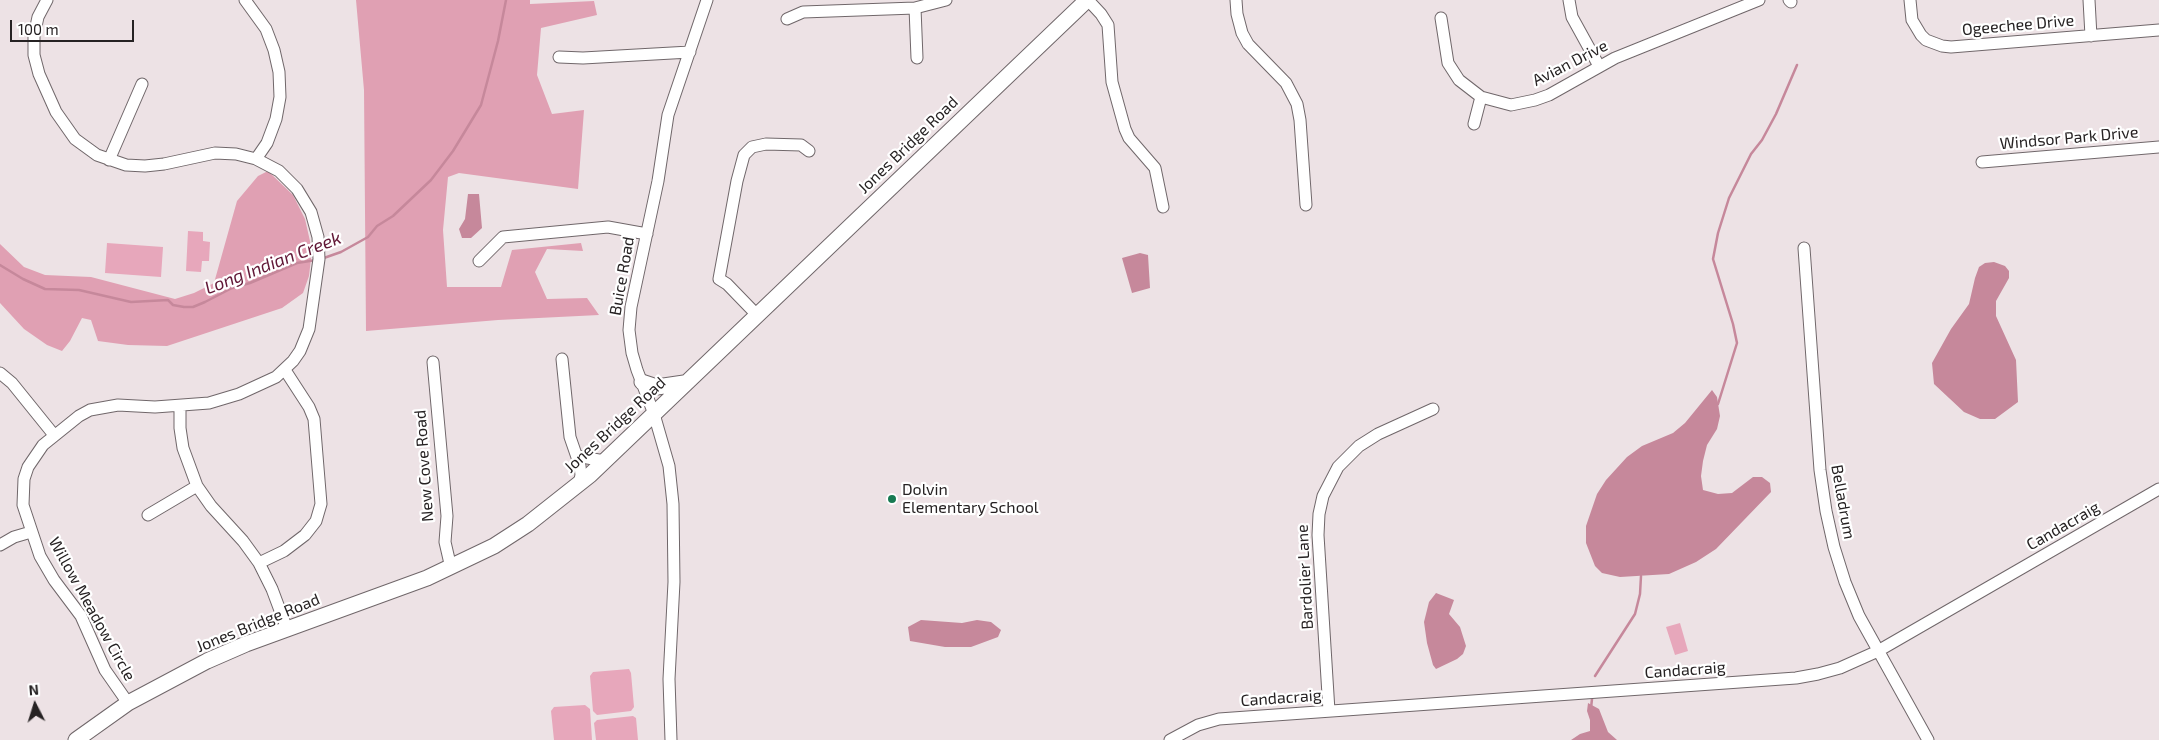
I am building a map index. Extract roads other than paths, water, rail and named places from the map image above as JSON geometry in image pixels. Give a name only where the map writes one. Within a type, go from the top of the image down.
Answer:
[{"type":"main road","name":"Jones Bridge Road","points":[[76,740],[128,703],[207,661],[451,568],[494,546],[528,524],[579,484],[604,461],[1087,0]]},
{"type":"main road","points":[[642,382],[661,388],[686,383]]},
{"type":"street","name":"Willow Meadow Circle","points":[[46,0],[38,18],[34,36],[34,55],[39,74],[56,112],[67,130],[86,147],[109,160],[126,165],[164,164],[215,153],[236,154],[256,159],[279,171],[297,189],[311,212],[318,237],[319,260],[309,329],[300,351],[284,370],[266,383],[209,403],[180,407],[118,405],[101,407],[78,416],[54,435],[35,455],[24,479],[23,505],[31,532],[46,568],[81,616],[105,670],[128,703]]},
{"type":"street","points":[[245,0],[266,29],[274,50],[279,72],[280,96],[276,119],[267,143],[256,159]]},
{"type":"street","name":"Buice Road","points":[[671,740],[669,679],[674,582],[674,528],[669,466],[654,414],[632,353],[631,307],[647,234],[668,115],[707,0]]},
{"type":"street","points":[[786,19],[803,12],[915,8],[946,0]]},
{"type":"street","points":[[1087,0],[1102,14],[1108,25],[1112,82],[1125,129],[1129,138],[1155,168],[1163,207]]},
{"type":"street","points":[[1236,0],[1237,14],[1242,33],[1248,44],[1286,83],[1297,104],[1300,120],[1306,205]]},
{"type":"street","points":[[1570,0],[1572,17],[1600,66]]},
{"type":"street","name":"Avian Drive","points":[[1441,18],[1448,63],[1459,80],[1481,97],[1511,105],[1549,95],[1600,66],[1667,36],[1729,14],[1759,0]]},
{"type":"street","name":"Ogeechee Drive","points":[[1910,0],[1912,20],[1920,34],[1926,40],[1942,46],[1951,47],[2159,30]]},
{"type":"street","points":[[2089,0],[2091,36]]},
{"type":"street","points":[[915,8],[917,58]]},
{"type":"street","points":[[559,56],[583,58],[690,52]]},
{"type":"street","points":[[109,160],[142,84]]},
{"type":"street","points":[[1474,124],[1481,97]]},
{"type":"street","points":[[757,314],[727,284],[719,280],[737,181],[744,155],[752,147],[766,144],[801,145],[809,151]]},
{"type":"street","name":"Windsor Park Drive","points":[[1982,162],[2159,147]]},
{"type":"street","points":[[480,261],[502,238],[608,227],[647,234]]},
{"type":"street","name":"Belladrum","points":[[1804,248],[1820,470],[1834,547],[1845,582],[1859,616],[1928,740]]},
{"type":"street","points":[[562,359],[570,437],[581,475],[579,484]]},
{"type":"street","name":"New Cove Road","points":[[433,362],[447,516],[445,542],[451,568]]},
{"type":"street","points":[[259,563],[284,551],[305,535],[316,521],[321,504],[314,419],[309,407],[284,370]]},
{"type":"street","points":[[0,373],[12,383],[54,435]]},
{"type":"street","points":[[180,407],[180,428],[183,448],[197,486],[211,506],[243,541],[259,563],[272,589],[287,629]]},
{"type":"street","name":"Bardolier Lane","points":[[1330,711],[1318,535],[1319,514],[1323,496],[1338,467],[1359,446],[1378,434],[1433,409]]},
{"type":"street","points":[[577,456],[604,461]]},
{"type":"street","points":[[148,514],[197,486]]},
{"type":"street","name":"Candacraig","points":[[1170,740],[1198,725],[1219,719],[1796,678],[1840,668],[1878,651],[2159,489]]},
{"type":"street","points":[[0,545],[14,537],[31,532]]},
{"type":"waterway","name":"Long Indian Creek","points":[[321,259],[341,252],[368,237],[377,226],[393,216],[431,180],[453,151],[481,105],[498,41],[506,0]]},
{"type":"waterway","points":[[1718,404],[1737,343],[1713,259],[1718,233],[1729,198],[1751,154],[1762,140],[1776,114],[1797,65]]},
{"type":"waterway","name":"Long Indian Creek","points":[[0,265],[23,279],[45,289],[79,290],[131,302],[168,300],[173,305],[193,307],[232,288],[250,283],[297,263],[316,260]]},
{"type":"waterway","points":[[1595,676],[1635,614],[1640,594],[1641,576]]},
{"type":"waterway","points":[[1591,708],[1592,699]]},
{"type":"place","name":"Dolvin Elementary School","points":[[892,499]]}]
